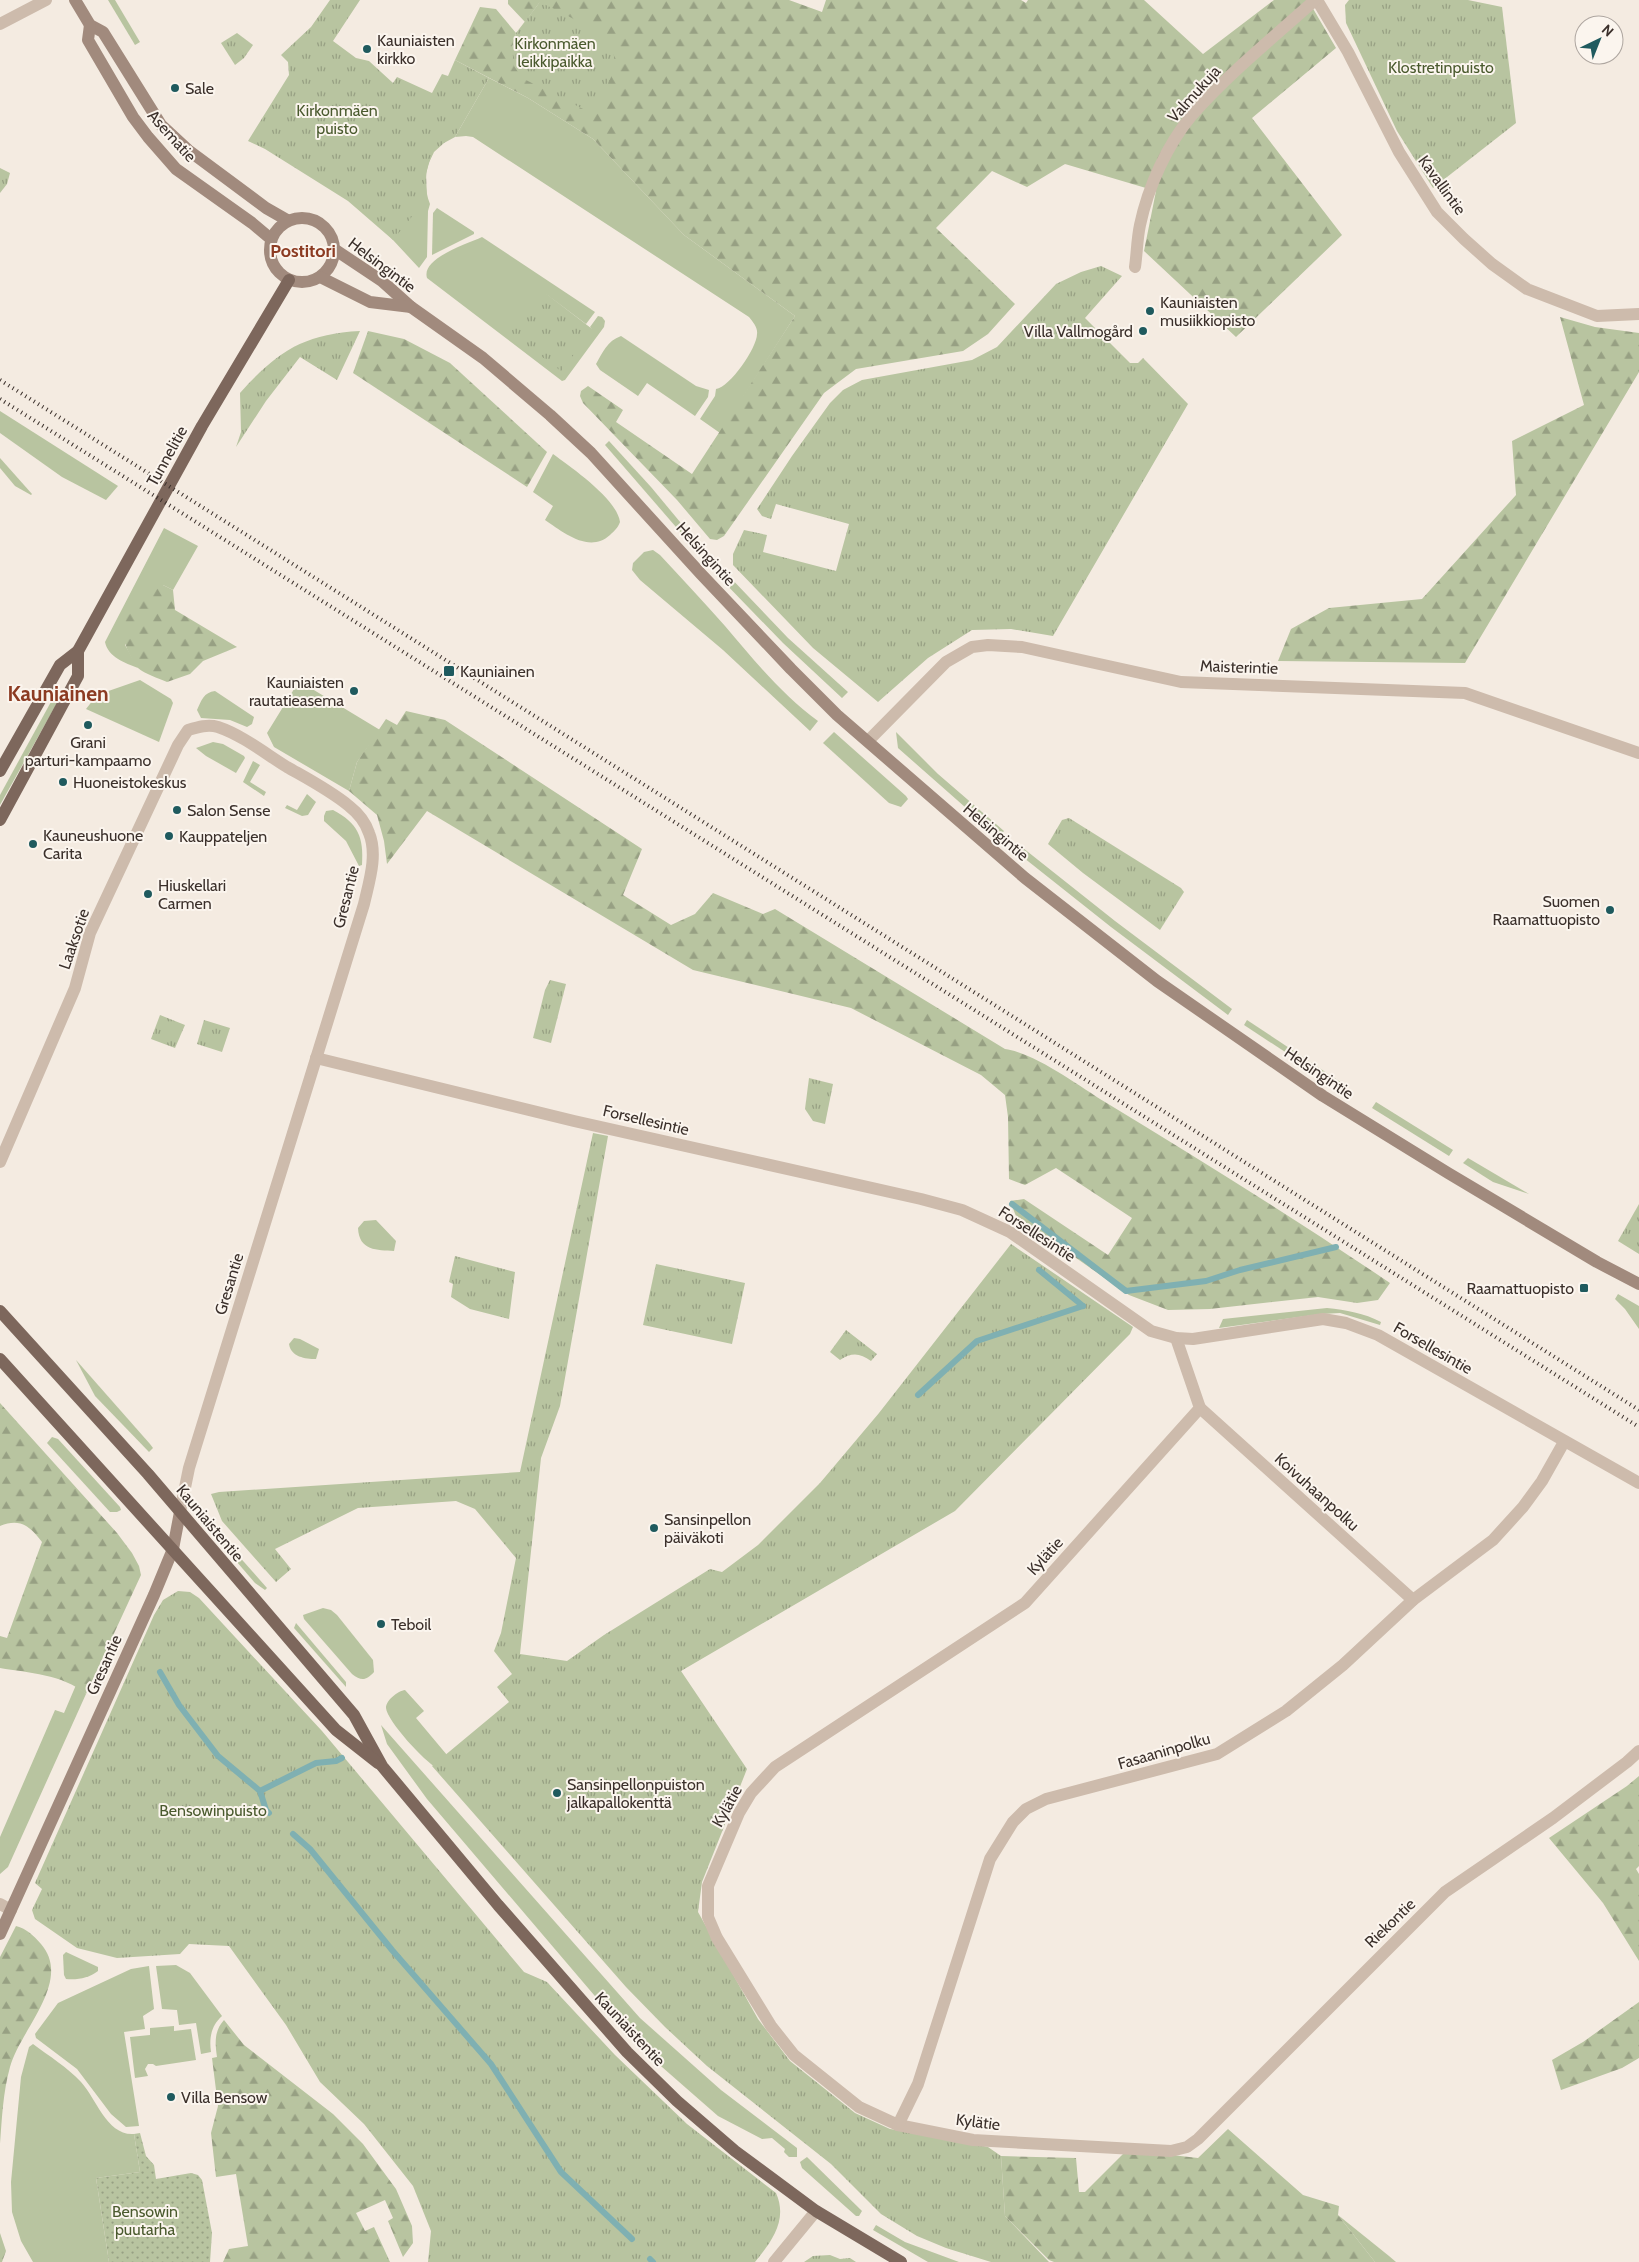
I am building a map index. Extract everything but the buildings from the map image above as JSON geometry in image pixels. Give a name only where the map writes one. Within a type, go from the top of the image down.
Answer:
[{"type":"main road","name":"Asematie","points":[[75,0],[90,25],[103,32],[161,125],[188,150],[266,208],[287,220]]},
{"type":"main road","name":"Asematie","points":[[90,25],[88,40],[148,137],[176,168],[271,239]]},
{"type":"main road","points":[[297,217],[309,218],[321,224],[329,232],[334,249],[330,265],[320,277],[302,282],[289,280],[273,266],[269,248],[271,239],[276,230],[287,220],[297,217]]},
{"type":"main road","name":"Helsingintie","points":[[334,249],[382,282],[411,307],[492,365],[591,453],[790,669],[837,715],[1025,878],[1157,981],[1345,1110],[1597,1262],[1639,1284]]},
{"type":"main road","name":"Helsingintie","points":[[320,277],[370,302],[411,307]]},
{"type":"main road","name":"Tunnelitie","points":[[0,771],[60,666],[78,651],[202,426],[289,280]]},
{"type":"main road","name":"Tunnelitie","points":[[0,820],[78,676],[78,651]]},
{"type":"main road","name":"Kauniaistentie","points":[[0,1311],[180,1512],[354,1715],[382,1766],[498,1905],[627,2052],[677,2101],[735,2151],[816,2211],[901,2262]]},
{"type":"main road","name":"Kauniaistentie","points":[[0,1359],[336,1730],[382,1766]]},
{"type":"main road","name":"Gresantie","points":[[0,1934],[5,1907],[174,1549],[180,1512]]},
{"type":"street","points":[[0,24],[46,0]]},
{"type":"street","name":"Valmukuja","points":[[1135,267],[1140,225],[1151,188],[1170,148],[1192,116],[1220,86],[1316,0]]},
{"type":"street","name":"Kavallintie","points":[[1316,0],[1348,52],[1399,152],[1437,212],[1464,239],[1492,264],[1527,289],[1597,316],[1639,314]]},
{"type":"street","name":"Maisterintie","points":[[868,741],[946,662],[972,647],[988,645],[1022,647],[1181,682],[1465,693],[1639,753]]},
{"type":"street","name":"Gresantie","points":[[180,1512],[189,1468],[364,904],[371,875],[373,848],[370,833],[362,818],[348,805],[255,747],[217,727],[202,726],[188,730]]},
{"type":"street","name":"Laaksotie","points":[[0,1162],[75,988],[90,933],[178,745],[188,730]]},
{"type":"street","name":"Forsellesintie","points":[[316,1058],[574,1121],[911,1196],[962,1210],[1010,1232],[1151,1331],[1176,1338],[1199,1338],[1323,1319],[1346,1323],[1378,1335],[1639,1483]]},
{"type":"street","points":[[1176,1338],[1200,1408]]},
{"type":"street","name":"Koivuhaanpolku","points":[[1200,1408],[1413,1600]]},
{"type":"street","name":"Kylätie","points":[[1187,2147],[1171,2151],[973,2140],[898,2125],[859,2107],[794,2055],[771,2026],[717,1938],[708,1917],[708,1886],[739,1813],[751,1793],[775,1767],[1025,1603],[1200,1408]]},
{"type":"street","name":"Fasaaninpolku","points":[[898,2125],[918,2084],[990,1859],[1013,1822],[1026,1809],[1046,1799],[1217,1754],[1286,1710],[1343,1665],[1413,1600],[1493,1540],[1542,1481],[1564,1442]]},
{"type":"street","name":"Riekontie","points":[[1187,2147],[1445,1892],[1553,1818],[1639,1751]]},
{"type":"street","points":[[774,2262],[816,2211]]},
{"type":"green space","points":[[108,0],[115,0],[140,42],[135,45]]},
{"type":"green space","name":"Kirkonmäen puisto","points":[[330,0],[360,0],[333,41],[356,58],[369,61],[393,83],[397,77],[432,93],[442,74],[448,76],[455,60],[489,78],[455,137],[444,143],[434,152],[426,173],[427,198],[393,240],[348,201],[265,149],[248,141],[289,75],[288,62],[281,55],[311,27]]},
{"type":"green space","points":[[508,0],[789,0],[822,12],[826,0],[1021,0],[1026,3],[1028,0],[1144,0],[1203,54],[1274,0],[1308,0],[1336,48],[1252,118],[1342,235],[1236,337],[1144,251],[1156,191],[1065,164],[1027,187],[992,171],[936,228],[1015,304],[988,334],[963,351],[856,369],[824,393],[724,536],[717,540],[710,539],[677,500],[583,403],[580,396],[581,391],[588,386],[623,410],[616,422],[692,474],[795,316],[684,235],[593,139],[528,98],[455,60],[480,7],[496,9],[516,33],[512,48],[540,2],[525,22],[508,4]]},
{"type":"green space","name":"Klostretinpuisto","points":[[1349,0],[1468,0],[1502,7],[1516,123],[1433,188],[1397,131],[1346,23],[1345,5]]},
{"type":"green space","name":"Kirkonmäen leikkipaikka","points":[[540,2],[583,24],[605,40],[612,48],[614,64],[608,86],[595,115],[522,78],[514,66],[512,48],[516,33]]},
{"type":"green space","points":[[237,33],[253,45],[244,58],[235,65],[221,43]]},
{"type":"green space","points":[[489,78],[528,98],[593,139],[684,235],[795,316],[720,433],[700,419],[715,396],[716,389],[728,382],[748,357],[756,340],[757,330],[754,323],[749,317],[473,137],[455,137]]},
{"type":"green space","points":[[434,152],[426,178],[426,191],[430,204],[428,211],[427,257],[419,268],[380,226]]},
{"type":"green space","points":[[0,168],[10,173],[7,184],[0,193]]},
{"type":"green space","points":[[437,208],[474,232],[474,234],[432,255],[433,213]]},
{"type":"green space","points":[[482,237],[595,312],[586,324],[542,291],[592,329],[590,327],[598,316],[602,317],[605,321],[604,327],[565,380],[562,381],[427,278],[427,271],[438,258]]},
{"type":"green space","points":[[1101,266],[1122,276],[1085,318],[1130,363],[1138,363],[1143,358],[1188,404],[1053,636],[1011,629],[972,630],[928,658],[878,702],[813,648],[733,565],[733,554],[744,530],[767,535],[763,552],[836,571],[849,524],[776,504],[771,519],[762,516],[757,509],[830,403],[843,390],[862,380],[972,360],[997,347],[1056,284],[1081,272]]},
{"type":"green space","points":[[542,291],[593,330],[561,371],[510,333]]},
{"type":"green space","points":[[1560,317],[1595,327],[1639,333],[1639,372],[1465,663],[1278,661],[1291,629],[1329,608],[1422,599],[1516,495],[1512,441],[1584,405]]},
{"type":"green space","points":[[360,331],[337,380],[300,357],[266,401],[236,447],[241,432],[240,393],[266,366],[292,348],[307,341],[322,336]]},
{"type":"green space","points":[[368,331],[404,339],[450,363],[547,452],[527,487],[353,373]]},
{"type":"green space","points":[[621,336],[696,386],[709,390],[708,397],[695,416],[647,383],[638,396],[600,370],[596,364],[603,351],[612,341]]},
{"type":"green space","points":[[0,411],[118,486],[106,500],[62,477],[0,433]]},
{"type":"green space","points":[[609,441],[651,487],[700,546],[695,549],[605,445]]},
{"type":"green space","points":[[553,454],[593,485],[611,504],[620,522],[610,535],[602,540],[585,542],[568,535],[545,520],[553,506],[533,492]]},
{"type":"green space","points":[[0,458],[31,495],[15,486],[0,468]]},
{"type":"green space","points":[[164,528],[198,546],[173,590],[163,585],[125,645],[138,668],[113,656],[105,642]]},
{"type":"green space","points":[[653,550],[660,555],[701,599],[780,688],[818,721],[810,731],[723,650],[640,580],[632,570],[633,563],[644,552]]},
{"type":"green space","points":[[726,573],[788,638],[848,692],[842,698],[783,643],[720,578]]},
{"type":"green space","points":[[153,585],[163,585],[173,590],[175,610],[237,647],[203,661],[190,674],[167,682],[138,668],[126,645],[125,626],[127,616],[137,598]]},
{"type":"green space","points":[[140,680],[171,699],[173,703],[159,742],[86,709],[97,695]]},
{"type":"green space","points":[[299,681],[380,730],[357,762],[349,791],[274,747],[267,733]]},
{"type":"green space","points":[[215,691],[254,717],[252,724],[247,727],[230,720],[201,718],[197,710],[200,703],[208,693]]},
{"type":"green space","points":[[52,700],[57,703],[0,805],[0,795]]},
{"type":"green space","points":[[406,711],[445,720],[642,849],[623,895],[671,925],[695,914],[713,893],[763,914],[775,909],[1005,1049],[1043,1063],[1320,1236],[1390,1283],[1378,1300],[1357,1303],[1318,1297],[1210,1309],[1168,1310],[1129,1295],[1016,1216],[1010,1201],[1024,1199],[1108,1255],[1132,1218],[1056,1168],[1025,1185],[1009,1179],[1008,1117],[1005,1095],[981,1075],[851,1008],[693,970],[427,811],[387,864],[384,841],[377,815],[349,791],[357,762],[386,719],[397,725]]},
{"type":"green space","points":[[834,732],[906,796],[908,799],[901,807],[889,803],[823,743]]},
{"type":"green space","points":[[896,732],[938,774],[1004,831],[999,837],[898,748]]},
{"type":"green space","points":[[213,742],[223,744],[244,756],[245,758],[236,773],[196,748]]},
{"type":"green space","points":[[253,761],[260,765],[250,782],[266,792],[264,796],[243,782]]},
{"type":"green space","points":[[307,794],[316,802],[308,815],[302,816],[285,808],[287,805],[297,810]]},
{"type":"green space","points":[[333,810],[348,820],[358,832],[362,846],[362,865],[359,866],[346,841],[324,821],[326,811]]},
{"type":"green space","points":[[1069,818],[1181,888],[1184,892],[1160,930],[1083,873],[1048,844],[1062,820]]},
{"type":"green space","points":[[1023,848],[1115,921],[1232,1009],[1228,1015],[1111,927],[1019,854]]},
{"type":"green space","points":[[550,980],[566,984],[551,1043],[533,1038],[545,990]]},
{"type":"green space","points":[[160,1015],[185,1025],[175,1048],[151,1039]]},
{"type":"green space","points":[[204,1020],[230,1028],[222,1052],[197,1044]]},
{"type":"green space","points":[[1247,1020],[1345,1085],[1343,1090],[1244,1025]]},
{"type":"green space","points":[[809,1078],[833,1084],[825,1124],[813,1121],[805,1109]]},
{"type":"green space","points":[[1376,1102],[1453,1150],[1449,1156],[1372,1108]]},
{"type":"green space","points":[[593,1133],[608,1136],[560,1406],[541,1458],[520,1654],[567,1661],[604,1635],[710,1569],[722,1572],[758,1545],[820,1483],[879,1413],[1011,1244],[1133,1327],[1130,1334],[955,1511],[681,1671],[747,1769],[702,1882],[698,1912],[758,2019],[790,2061],[855,2113],[890,2129],[988,2147],[1001,2156],[1005,2216],[1049,2262],[991,2262],[946,2248],[917,2236],[881,2214],[831,2164],[707,2066],[665,2027],[626,1987],[432,1766],[509,1702],[497,1687],[512,1674],[494,1651],[501,1633],[516,1558],[475,1509],[456,1501],[358,1508],[275,1549],[291,1569],[276,1582],[222,1521],[211,1494],[520,1472]]},
{"type":"green space","points":[[1468,1158],[1529,1194],[1493,1182],[1463,1163]]},
{"type":"green space","points":[[1639,1204],[1639,1254],[1618,1241]]},
{"type":"green space","points":[[376,1220],[396,1241],[394,1251],[370,1248],[365,1245],[359,1236],[358,1228],[364,1221]]},
{"type":"green space","points":[[455,1256],[515,1272],[509,1319],[470,1309],[451,1297],[453,1284],[449,1282]]},
{"type":"green space","points":[[656,1264],[745,1283],[732,1344],[643,1325]]},
{"type":"green space","points":[[1618,1294],[1639,1306],[1639,1329],[1625,1309],[1615,1299]]},
{"type":"green space","points":[[1327,1308],[1355,1312],[1381,1322],[1380,1325],[1340,1313],[1219,1328],[1223,1319]]},
{"type":"green space","points":[[846,1330],[877,1354],[871,1361],[856,1354],[840,1360],[830,1352]]},
{"type":"green space","points":[[294,1338],[300,1339],[319,1349],[316,1359],[303,1358],[293,1352],[289,1344]]},
{"type":"green space","points":[[76,1360],[150,1444],[153,1448],[149,1452],[95,1396]]},
{"type":"green space","points":[[0,1403],[117,1533],[139,1566],[141,1575],[86,1694],[77,1687],[56,1678],[0,1668],[0,1636],[7,1638],[42,1542],[29,1528],[19,1523],[0,1526]]},
{"type":"green space","points":[[52,1437],[58,1439],[121,1510],[110,1512],[47,1443]]},
{"type":"green space","points":[[219,1536],[267,1588],[265,1590],[255,1583],[218,1540]]},
{"type":"green space","name":"Bensowinpuisto","points":[[178,1591],[190,1592],[199,1598],[322,1731],[524,1972],[547,1982],[615,2055],[687,2124],[776,2193],[780,2212],[779,2221],[772,2238],[755,2262],[428,2262],[431,2231],[413,2186],[364,2124],[320,2082],[286,2025],[229,1946],[189,1944],[180,1954],[117,1958],[77,1948],[35,1919],[32,1910],[42,1889],[35,1883],[154,1615],[163,1600]]},
{"type":"green space","points":[[323,1608],[331,1610],[337,1615],[373,1660],[374,1672],[368,1677],[361,1679],[352,1674],[304,1619],[303,1615]]},
{"type":"green space","points":[[296,1623],[346,1682],[346,1687],[294,1628]]},
{"type":"green space","points":[[76,1685],[86,1694],[8,1867],[0,1874],[0,1837],[55,1710],[64,1713]]},
{"type":"green space","points":[[405,1690],[424,1711],[416,1718],[447,1755],[510,1702],[437,1768],[407,1741],[388,1714],[386,1708],[390,1699]]},
{"type":"green space","points":[[381,1725],[640,2018],[721,2090],[797,2148],[797,2157],[789,2157],[784,2152],[785,2149],[772,2138],[762,2139],[718,2116],[654,2060],[617,2022],[427,1799],[387,1744]]},
{"type":"green space","points":[[1639,1776],[1639,1866],[1636,1869],[1639,1874],[1639,1961],[1603,1903],[1549,1838]]},
{"type":"green space","points":[[16,1926],[30,1933],[41,1944],[49,1958],[51,1974],[48,1989],[41,2005],[10,2067],[4,2095],[0,2144],[0,1957]]},
{"type":"green space","points":[[66,1952],[98,1967],[98,1971],[83,1978],[66,1979],[63,1955]]},
{"type":"green space","points":[[176,1965],[190,1973],[222,2016],[215,2024],[212,2033],[210,2042],[211,2052],[201,2054],[196,2023],[179,2025],[177,2010],[162,2009],[156,1966]]},
{"type":"green space","points":[[149,1966],[154,2009],[143,2016],[145,2029],[124,2032],[139,2126],[126,2127],[111,2114],[77,2069],[36,2038],[35,2034],[58,2003],[131,1969]]},
{"type":"green space","points":[[1639,2002],[1639,2058],[1622,2068],[1561,2090],[1552,2060],[1583,2042]]},
{"type":"green space","points":[[224,2020],[244,2045],[333,2114],[363,2144],[396,2189],[412,2226],[413,2243],[403,2257],[388,2221],[393,2218],[385,2200],[356,2213],[365,2231],[374,2227],[390,2262],[223,2262],[229,2249],[248,2246],[236,2174],[216,2177],[211,2133],[218,2106],[212,2058],[217,2057],[216,2037],[218,2028]]},
{"type":"green space","points":[[174,2026],[174,2031],[191,2029],[196,2060],[156,2066],[148,2064],[145,2069],[148,2076],[135,2078],[130,2037],[150,2035],[150,2028]]},
{"type":"green space","points":[[33,2044],[81,2082],[109,2123],[125,2133],[134,2134],[140,2172],[96,2178],[109,2262],[33,2262],[21,2241],[12,2212],[11,2182],[21,2077],[29,2047]]},
{"type":"green space","points":[[1228,2129],[1303,2195],[1339,2206],[1338,2215],[1375,2262],[1054,2262],[1049,2260],[1005,2216],[1001,2156],[1076,2158],[1079,2192],[1085,2192],[1127,2150],[1198,2158]]},
{"type":"green space","name":"Bensowin puutarha","points":[[140,2133],[146,2156],[154,2165],[156,2179],[191,2173],[198,2175],[202,2180],[212,2233],[210,2262],[109,2262],[96,2178],[140,2172],[134,2134]]},
{"type":"green space","points":[[807,2157],[862,2211],[859,2216],[856,2216],[802,2168],[800,2162]]},
{"type":"green space","points":[[1338,2215],[1389,2256],[1396,2262],[1375,2262]]},
{"type":"green space","points":[[876,2225],[905,2242],[959,2262],[928,2262],[873,2230]]},
{"type":"green space","points":[[0,2233],[6,2251],[2,2262],[0,2262]]},
{"type":"green space","points":[[830,2255],[840,2259],[850,2258],[856,2262],[804,2262],[813,2256]]},
{"type":"waterway","points":[[1012,1204],[1126,1291],[1206,1281],[1240,1270],[1336,1247]]},
{"type":"waterway","points":[[1039,1270],[1083,1306]]},
{"type":"waterway","points":[[918,1395],[977,1341],[1083,1306]]},
{"type":"waterway","points":[[160,1672],[179,1705],[218,1756],[260,1791],[266,1810],[269,1813]]},
{"type":"waterway","points":[[260,1791],[316,1763],[336,1761],[342,1758]]},
{"type":"waterway","points":[[293,1834],[310,1849],[392,1950],[491,2064],[561,2172],[632,2239]]},
{"type":"waterway","points":[[650,2259],[653,2262]]},
{"type":"railway","points":[[0,380],[1639,1410]]},
{"type":"railway","points":[[0,399],[1639,1427]]},
{"type":"place","name":"Kauniaisten kirkko","points":[[367,49]]},
{"type":"place","name":"Sale","points":[[175,88]]},
{"type":"place","name":"Kauniaisten musiikkiopisto","points":[[1150,311]]},
{"type":"place","name":"Villa Vallmogård","points":[[1143,331]]},
{"type":"place","name":"Kauniainen","points":[[449,671]]},
{"type":"place","name":"Kauniaisten rautatieasema","points":[[354,691]]},
{"type":"place","name":"Grani parturi-kampaamo","points":[[88,725]]},
{"type":"place","name":"Huoneistokeskus","points":[[63,782]]},
{"type":"place","name":"Salon Sense","points":[[177,810]]},
{"type":"place","name":"Kauppateljen","points":[[169,836]]},
{"type":"place","name":"Kauneushuone Carita","points":[[33,844]]},
{"type":"place","name":"Hiuskellari Carmen","points":[[148,894]]},
{"type":"place","name":"Suomen Raamattuopisto","points":[[1610,910]]},
{"type":"place","name":"Raamattuopisto","points":[[1584,1288]]},
{"type":"place","name":"Sansinpellon päiväkoti","points":[[654,1528]]},
{"type":"place","name":"Teboil","points":[[381,1624]]},
{"type":"place","name":"Sansinpellonpuiston jalkapallokenttä","points":[[557,1793]]},
{"type":"place","name":"Villa Bensow","points":[[171,2097]]},
{"type":"district","name":"Postitori","points":[[303,251]]},
{"type":"district","name":"Kauniainen","points":[[58,693]]}]
